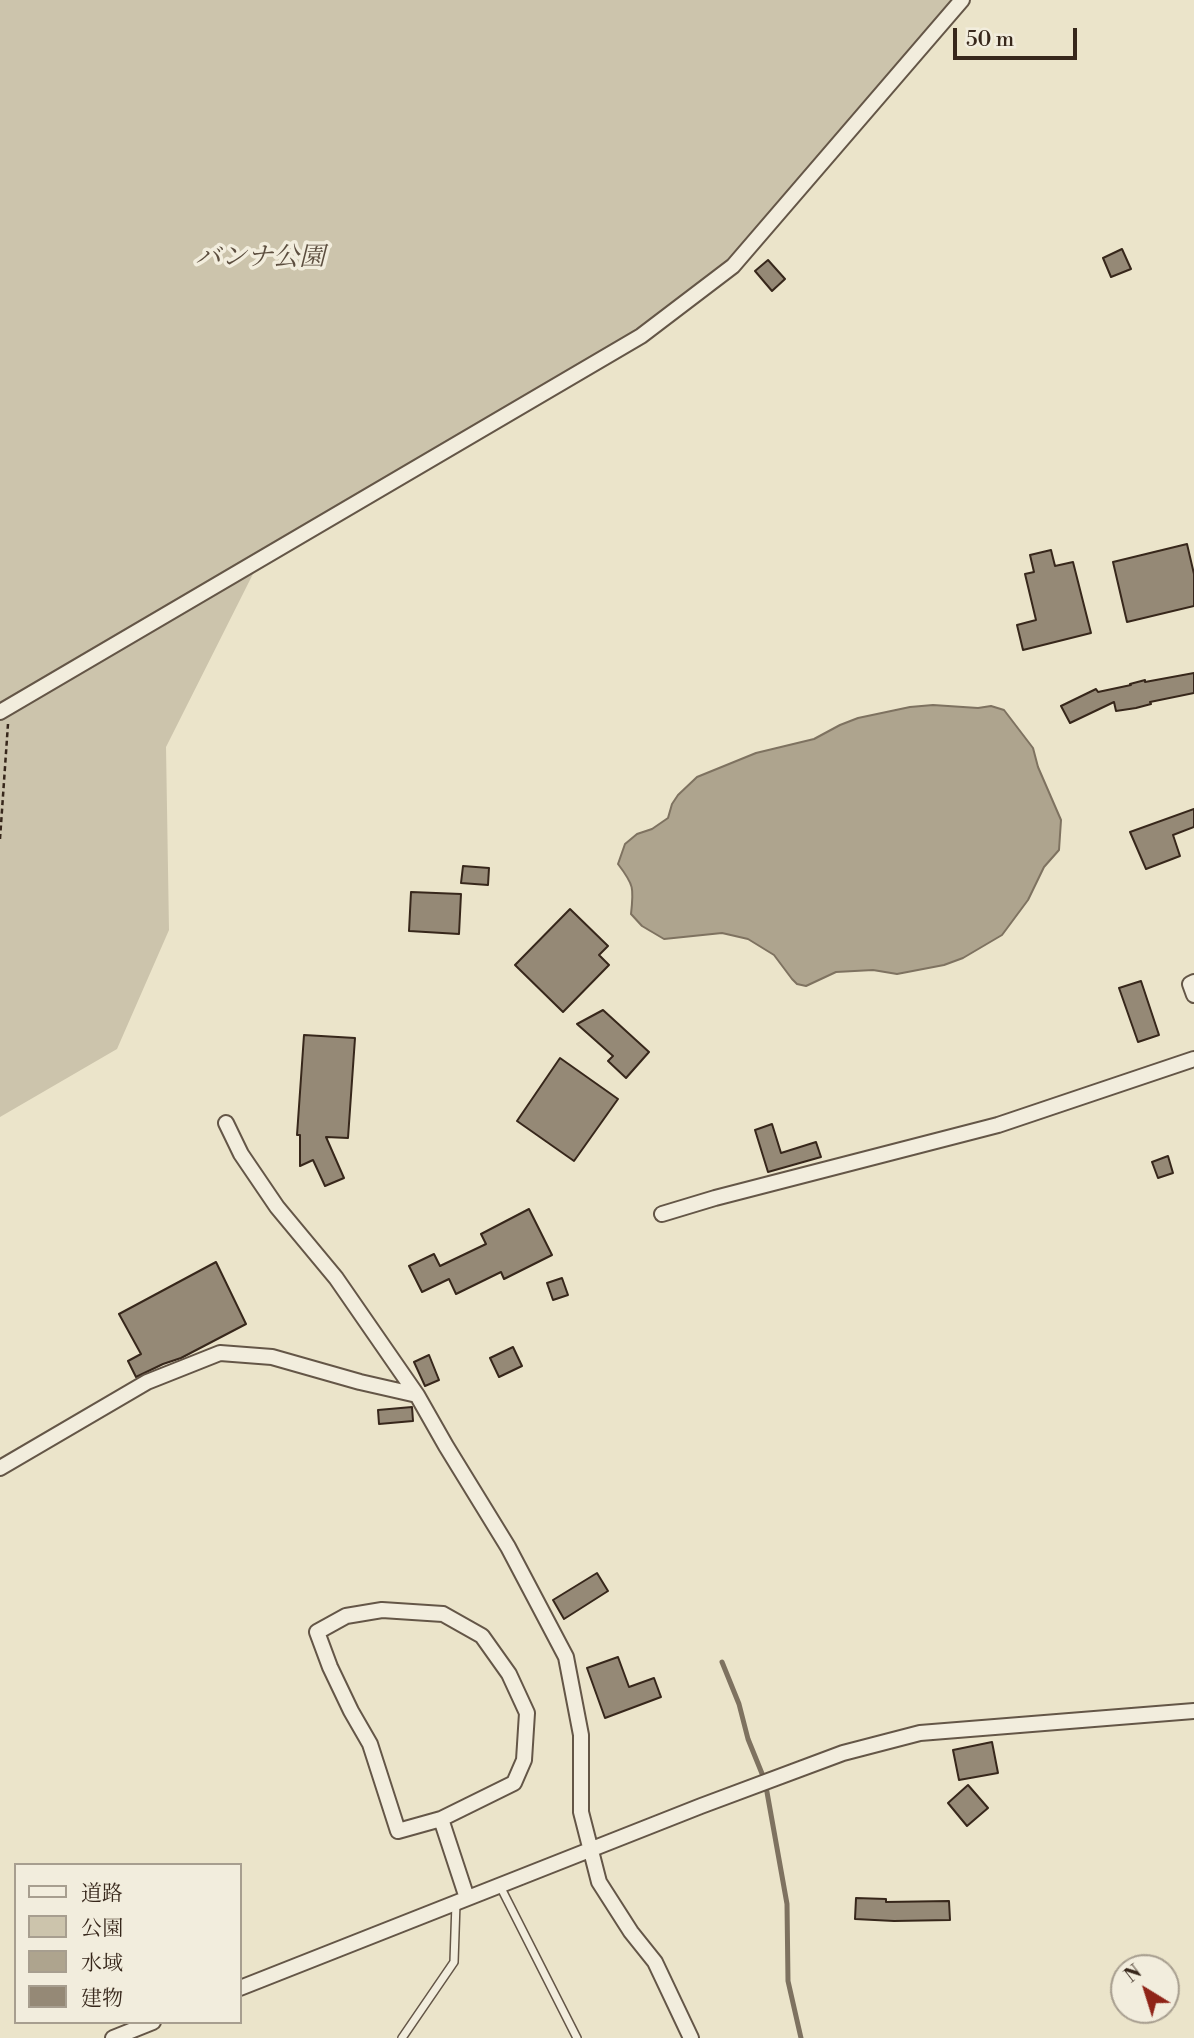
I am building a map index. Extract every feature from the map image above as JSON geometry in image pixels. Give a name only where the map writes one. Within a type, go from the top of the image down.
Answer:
[{"type":"street","points":[[5,710],[641,336],[733,266],[962,0]]},
{"type":"street","points":[[1194,982],[1190,984],[1194,995]]},
{"type":"street","points":[[662,1214],[998,1125],[1194,1059]]},
{"type":"street","points":[[226,1123],[241,1154],[277,1207],[337,1278],[417,1395],[508,1547],[566,1657],[581,1735],[581,1812],[598,1882],[631,1933],[655,1962],[691,2038]]},
{"type":"street","points":[[0,1468],[148,1382],[220,1353],[272,1357],[417,1395]]},
{"type":"street","points":[[382,1610],[443,1614],[482,1636],[509,1674],[527,1713],[524,1760],[514,1783],[441,1819],[398,1831],[370,1744],[330,1667],[317,1632],[346,1616],[382,1610]]},
{"type":"street","points":[[242,1987],[701,1806],[843,1753],[920,1732],[1194,1711]]},
{"type":"street","points":[[441,1819],[461,1900]]},
{"type":"street","points":[[113,2038],[148,2024]]},
{"type":"lane","points":[[500,1885],[577,2038]]},
{"type":"lane","points":[[402,2038],[454,1962],[461,1900]]},
{"type":"path","points":[[0,839],[5,710]]},
{"type":"green space","name":"バンナ公園","points":[[0,0],[962,0],[733,266],[641,336],[261,558],[166,747],[169,930],[117,1049],[0,1117]]},
{"type":"water","points":[[933,705],[978,708],[991,706],[1004,710],[1033,748],[1038,767],[1061,820],[1059,850],[1044,867],[1028,900],[1002,935],[963,958],[944,965],[897,974],[873,970],[836,972],[806,986],[797,984],[774,955],[748,939],[722,933],[664,939],[642,926],[631,914],[632,887],[618,864],[625,844],[637,834],[652,829],[668,818],[678,795],[697,777],[756,753],[814,739],[858,718]]},
{"type":"building","points":[[1122,249],[1131,269],[1111,277],[1103,258]]},
{"type":"building","points":[[768,260],[785,279],[772,291],[755,271]]},
{"type":"building","points":[[1187,544],[1194,574],[1194,606],[1127,622],[1113,562]]},
{"type":"building","points":[[1051,550],[1055,566],[1073,562],[1091,633],[1023,650],[1017,625],[1036,620],[1025,574],[1034,572],[1030,555]]},
{"type":"building","points":[[1194,673],[1194,693],[1150,702],[1151,704],[1136,708],[1116,711],[1114,702],[1070,723],[1061,706],[1096,689],[1098,692],[1145,680]]},
{"type":"building","points":[[1194,809],[1194,827],[1173,835],[1180,856],[1146,869],[1130,832]]},
{"type":"building","points":[[463,866],[489,868],[488,885],[461,883]]},
{"type":"building","points":[[411,892],[461,894],[459,934],[409,931]]},
{"type":"building","points":[[570,909],[608,946],[599,955],[609,965],[563,1012],[515,965]]},
{"type":"building","points":[[1141,981],[1159,1035],[1138,1042],[1119,988]]},
{"type":"building","points":[[603,1010],[649,1052],[626,1078],[608,1061],[613,1056],[577,1024]]},
{"type":"building","points":[[304,1035],[355,1038],[348,1138],[326,1137],[344,1178],[325,1186],[313,1160],[300,1166],[300,1135],[297,1135]]},
{"type":"building","points":[[560,1058],[618,1099],[574,1161],[517,1121]]},
{"type":"building","points":[[772,1124],[781,1153],[816,1142],[821,1157],[768,1172],[755,1130]]},
{"type":"building","points":[[1168,1156],[1173,1173],[1158,1178],[1152,1162]]},
{"type":"building","points":[[529,1209],[552,1255],[504,1279],[501,1272],[456,1294],[449,1279],[422,1292],[409,1266],[434,1254],[440,1266],[486,1244],[481,1234]]},
{"type":"building","points":[[216,1262],[246,1324],[181,1358],[136,1377],[128,1361],[141,1354],[119,1314]]},
{"type":"building","points":[[562,1278],[568,1295],[553,1300],[547,1283]]},
{"type":"building","points":[[513,1347],[522,1366],[499,1377],[490,1358]]},
{"type":"building","points":[[429,1355],[439,1380],[425,1386],[414,1362]]},
{"type":"building","points":[[412,1407],[413,1421],[379,1424],[378,1410]]},
{"type":"building","points":[[597,1573],[608,1591],[564,1619],[553,1600]]},
{"type":"building","points":[[618,1657],[629,1687],[654,1678],[661,1697],[605,1718],[587,1668]]},
{"type":"building","points":[[992,1742],[998,1773],[959,1780],[953,1750]]},
{"type":"building","points":[[968,1785],[988,1808],[967,1826],[948,1803]]},
{"type":"building","points":[[856,1898],[886,1899],[886,1902],[949,1901],[950,1920],[855,1919]]},
{"type":"waterway","points":[[722,1662],[765,1781],[787,1904],[788,1981],[801,2038]]}]
